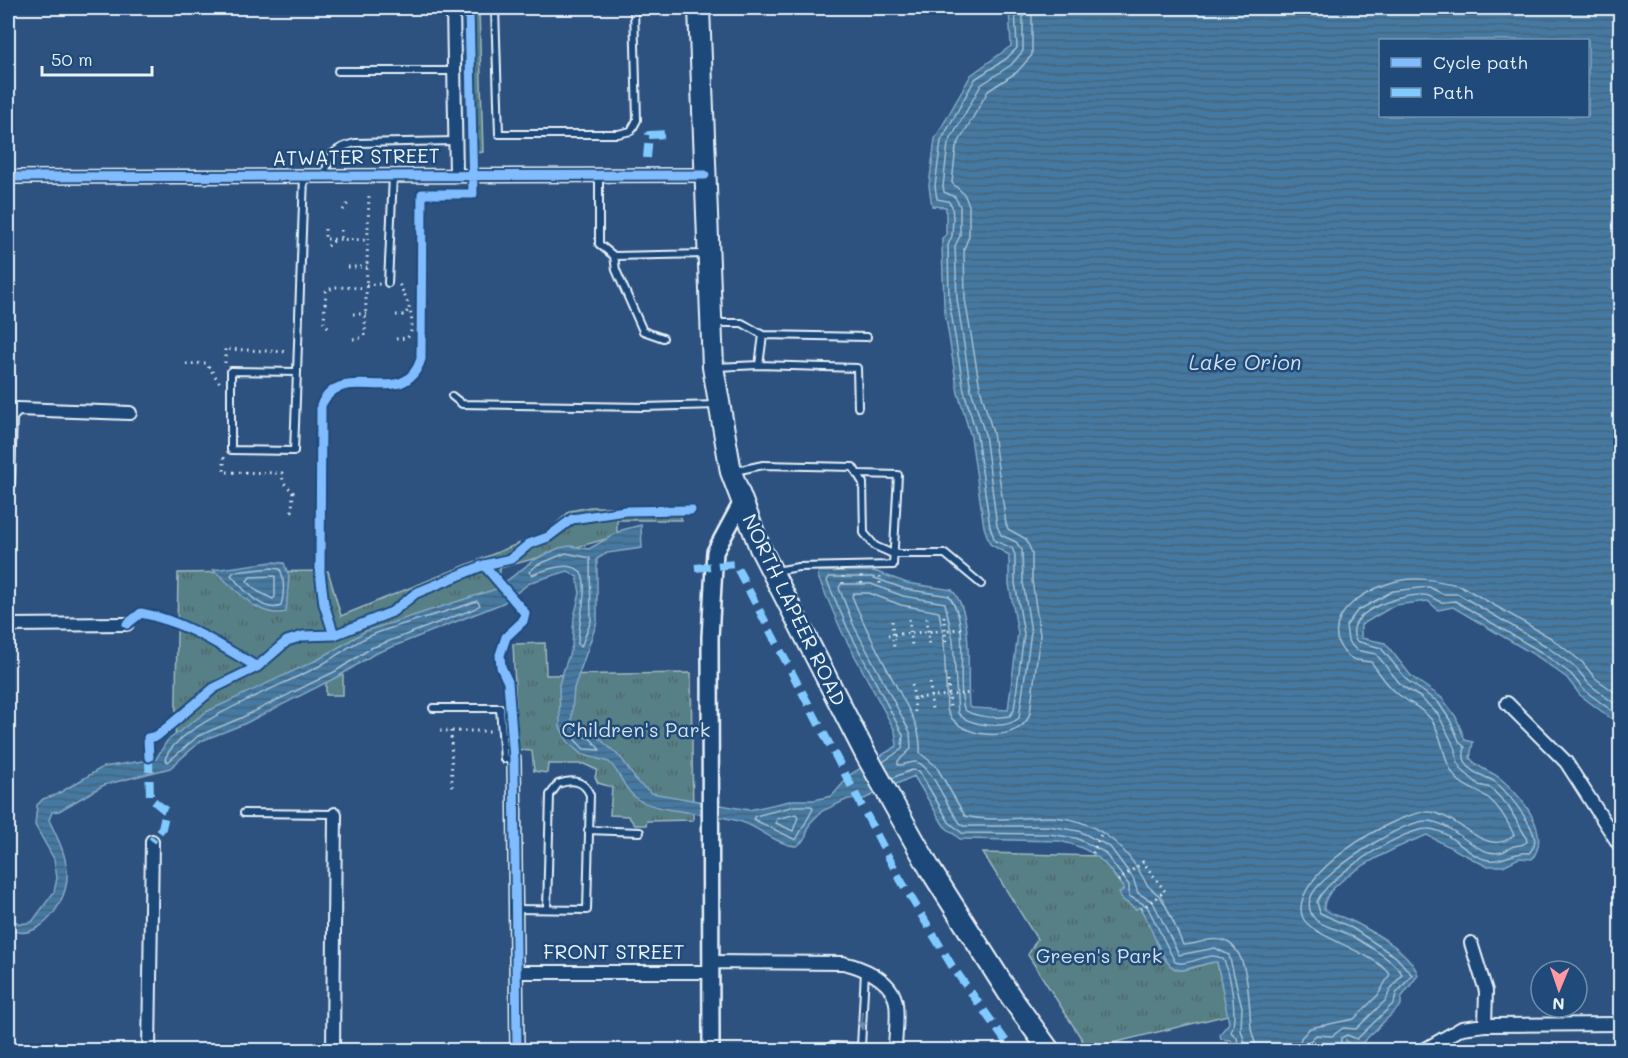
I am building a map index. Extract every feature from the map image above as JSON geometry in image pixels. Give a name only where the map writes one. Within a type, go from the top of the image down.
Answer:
[{"type":"main road","name":"NORTH LAPEER ROAD","points":[[699,8],[713,367],[731,472],[760,548],[866,755],[930,869],[1011,997],[1049,1050]]},
{"type":"street","points":[[453,8],[456,174]]},
{"type":"street","name":"ATWATER STREET","points":[[8,177],[393,174],[705,175]]},
{"type":"street","points":[[8,482],[10,417],[16,408],[130,413]]},
{"type":"street","points":[[711,1050],[710,637],[715,552],[742,502]]},
{"type":"street","points":[[8,625],[127,624]]},
{"type":"street","points":[[1507,703],[1566,762],[1620,846]]},
{"type":"street","points":[[514,759],[518,1050]]},
{"type":"street","points":[[333,1050],[335,814]]},
{"type":"street","points":[[149,1050],[152,841]]},
{"type":"street","points":[[1471,943],[1486,991],[1485,1025]]},
{"type":"street","name":"FRONT STREET","points":[[516,972],[843,963],[865,970],[888,987],[896,999],[895,1049]]},
{"type":"street","points":[[1424,1050],[1462,1028],[1485,1025],[1620,1024]]},
{"type":"lane","points":[[495,8],[499,134],[618,134],[631,131],[637,120],[634,8]]},
{"type":"lane","points":[[338,71],[454,71]]},
{"type":"lane","points":[[325,175],[328,159],[333,151],[343,146],[355,143],[455,141]]},
{"type":"lane","points":[[388,283],[393,174]]},
{"type":"lane","points":[[599,175],[599,244],[614,256],[709,254]]},
{"type":"lane","points":[[297,372],[231,371],[231,450],[294,451],[297,372],[304,176]]},
{"type":"lane","points":[[614,256],[616,270],[644,331],[663,338]]},
{"type":"lane","points":[[711,323],[742,323],[763,335],[867,337]]},
{"type":"lane","points":[[759,365],[763,335]]},
{"type":"lane","points":[[713,367],[759,365],[857,368],[858,407]]},
{"type":"lane","points":[[452,396],[462,404],[643,407],[719,405]]},
{"type":"lane","points":[[731,472],[763,465],[853,467],[860,474],[863,483],[864,533],[876,546],[893,554],[945,554],[981,584]]},
{"type":"lane","points":[[773,572],[798,567],[893,565],[898,475],[860,474]]},
{"type":"lane","points":[[433,708],[500,708],[504,759],[514,759]]},
{"type":"lane","points":[[515,909],[587,910],[590,795],[588,789],[578,781],[558,784],[550,795],[547,909]]},
{"type":"lane","points":[[244,813],[335,814]]},
{"type":"lane","points":[[588,830],[640,832]]},
{"type":"lane","points":[[861,1047],[865,970]]},
{"type":"lane","points":[[826,1050],[831,1046],[895,1049]]},
{"type":"path","points":[[353,339],[363,337],[368,304],[366,286],[369,194]]},
{"type":"path","points":[[343,210],[349,202]]},
{"type":"path","points":[[325,230],[325,239],[368,240]]},
{"type":"path","points":[[341,230],[341,239]]},
{"type":"path","points":[[328,246],[336,239]]},
{"type":"path","points":[[348,267],[367,267]]},
{"type":"path","points":[[328,327],[324,322],[325,293],[331,288],[399,284],[409,306],[410,336],[396,339]]},
{"type":"path","points":[[396,315],[407,314],[409,306]]},
{"type":"path","points":[[353,314],[366,314]]},
{"type":"path","points":[[421,315],[421,337]]},
{"type":"path","points":[[365,327],[371,328]]},
{"type":"path","points":[[225,369],[225,350],[288,350],[289,359]]},
{"type":"path","points":[[186,364],[206,363],[225,389],[225,379]]},
{"type":"path","points":[[224,448],[224,472],[282,473],[283,482],[293,492],[292,511],[288,511]]},
{"type":"path","points":[[861,574],[862,588]]},
{"type":"path","points":[[944,616],[946,644]]},
{"type":"path","points":[[927,618],[929,645]]},
{"type":"path","points":[[909,619],[912,646]]},
{"type":"path","points":[[892,621],[890,635],[894,648]]},
{"type":"path","points":[[890,635],[961,629]]},
{"type":"path","points":[[948,681],[950,708]]},
{"type":"path","points":[[930,683],[933,710]]},
{"type":"path","points":[[912,685],[915,712]]},
{"type":"path","points":[[914,698],[973,693]]},
{"type":"path","points":[[440,731],[491,731],[492,727],[501,727]]},
{"type":"path","points":[[451,731],[452,790]]},
{"type":"path","points":[[1093,853],[1102,832]]},
{"type":"path","points":[[1118,880],[1143,862],[1149,869],[1165,891],[1140,910]]},
{"type":"green space","points":[[465,8],[479,8],[483,152],[469,154]]},
{"type":"green space","points":[[590,507],[675,507],[682,520],[617,520],[617,536],[500,568],[500,596],[343,653],[343,695],[326,695],[326,673],[216,723],[175,759],[178,573],[328,571],[341,616],[547,532],[570,511]]},
{"type":"green space","name":"Children's Park","points":[[545,643],[546,675],[691,673],[693,820],[647,821],[646,825],[635,825],[628,816],[610,815],[612,787],[598,783],[595,777],[597,770],[584,764],[548,764],[547,773],[534,771],[532,751],[518,750],[513,644]]},
{"type":"green space","name":"Green's Park","points":[[983,853],[1100,856],[1124,889],[1123,900],[1136,909],[1139,907],[1144,914],[1168,963],[1174,968],[1186,970],[1217,962],[1228,1015],[1088,1049],[1028,955],[1037,939]]},
{"type":"water","name":"Lake Orion","points":[[1009,8],[1620,8],[1620,725],[1580,695],[1567,678],[1538,657],[1453,607],[1438,610],[1428,601],[1395,605],[1361,625],[1361,638],[1385,643],[1412,677],[1442,698],[1456,717],[1465,740],[1473,742],[1470,758],[1477,765],[1501,779],[1518,795],[1532,816],[1539,838],[1532,859],[1519,858],[1503,866],[1486,866],[1427,835],[1383,854],[1336,886],[1327,898],[1324,909],[1354,922],[1391,944],[1408,958],[1418,975],[1401,998],[1401,1005],[1355,1050],[1346,1040],[1346,1050],[1327,1050],[1321,1047],[1321,1050],[1234,1050],[1231,1040],[1221,1039],[1220,1034],[1229,1023],[1217,962],[1181,970],[1168,963],[1144,914],[1139,907],[1136,909],[1123,900],[1119,893],[1124,889],[1098,857],[1081,848],[1059,841],[960,839],[944,826],[914,776],[864,799],[848,799],[822,811],[810,823],[805,839],[797,846],[782,843],[742,822],[658,807],[637,799],[628,791],[609,762],[581,754],[568,742],[560,727],[559,684],[572,646],[574,617],[580,593],[577,577],[568,571],[531,582],[503,603],[374,654],[339,676],[244,724],[201,741],[170,768],[104,785],[59,811],[52,812],[49,820],[61,845],[67,873],[63,896],[50,918],[41,926],[31,931],[20,932],[8,929],[8,917],[20,924],[32,922],[54,892],[57,878],[54,859],[35,825],[37,805],[43,799],[56,795],[103,767],[156,759],[167,741],[206,712],[319,659],[366,631],[496,589],[534,560],[559,548],[570,546],[589,549],[622,530],[641,525],[642,548],[607,553],[597,559],[597,622],[574,688],[571,726],[599,738],[622,759],[638,783],[652,793],[749,810],[794,800],[814,800],[832,796],[851,774],[897,746],[895,731],[842,632],[818,577],[819,571],[874,571],[907,583],[952,590],[964,614],[967,629],[969,706],[1008,710],[1018,633],[1009,584],[1009,555],[990,544],[984,527],[971,437],[958,393],[944,306],[942,238],[946,235],[946,207],[932,206],[929,186],[935,139],[971,75],[1011,46]]},
{"type":"water","points":[[272,562],[284,563],[289,576],[286,612],[275,613],[255,606],[213,570]]},
{"type":"marked path","points":[[647,158],[649,135],[669,134]]},
{"type":"marked path","points":[[695,568],[735,564],[900,879],[952,966],[1012,1050]]},
{"type":"marked path","points":[[149,757],[150,798],[166,811],[162,828],[152,841]]},
{"type":"cycle path","points":[[469,8],[473,194],[422,194],[421,359],[413,375],[401,382],[388,385],[344,386],[331,392],[321,405],[320,572],[324,604],[334,635],[392,612],[416,593],[484,565],[525,613],[523,621],[506,637],[500,655],[501,667],[508,682],[514,759],[517,1050]]},
{"type":"cycle path","points":[[8,177],[705,175]]},
{"type":"cycle path","points":[[484,565],[511,559],[529,544],[548,537],[572,519],[625,511],[691,510]]},
{"type":"cycle path","points":[[127,624],[141,613],[157,617],[201,635],[257,667]]},
{"type":"cycle path","points":[[149,757],[148,738],[157,736],[214,688],[257,667],[287,641],[303,636],[334,635]]}]
